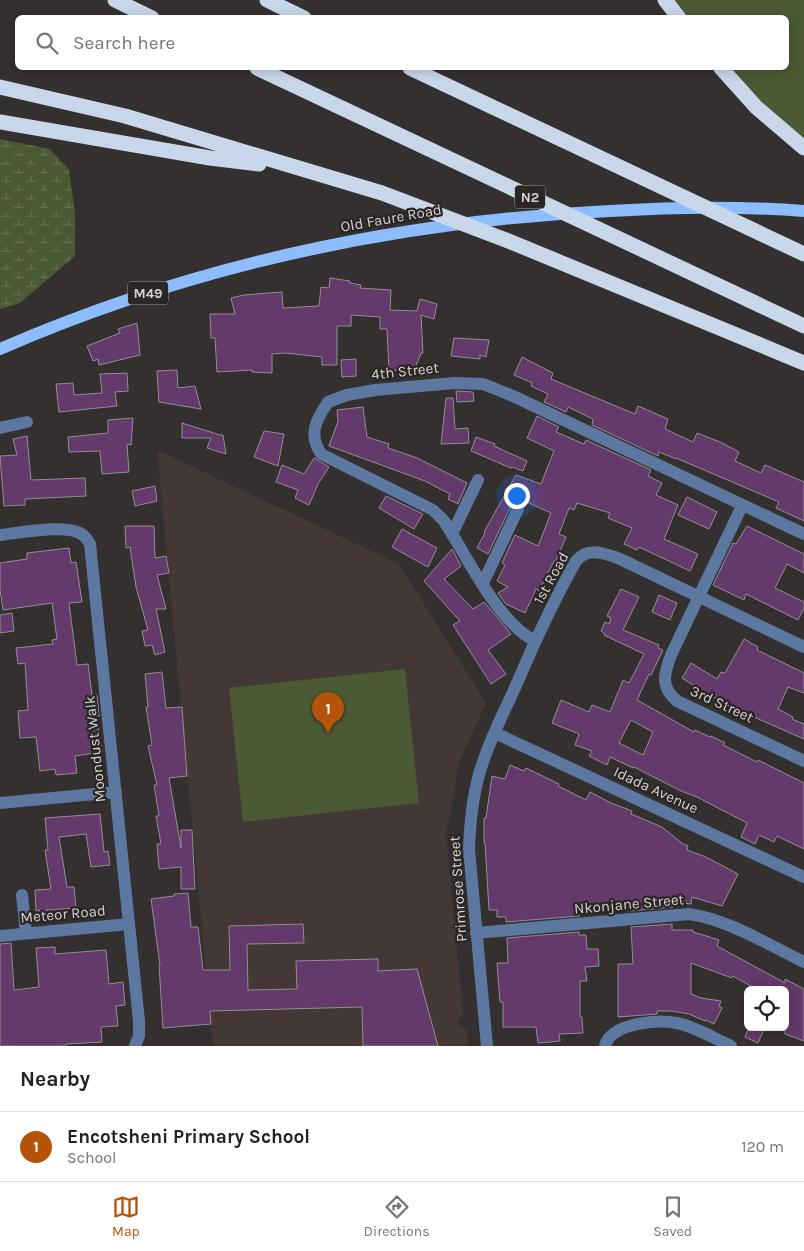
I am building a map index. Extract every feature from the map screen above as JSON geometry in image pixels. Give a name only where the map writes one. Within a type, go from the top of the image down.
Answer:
[{"type":"highway","points":[[115,0],[146,15]]},
{"type":"highway","points":[[267,0],[298,15]]},
{"type":"highway","points":[[665,0],[677,15]]},
{"type":"highway","name":"N2","points":[[261,70],[804,326]]},
{"type":"highway","points":[[414,70],[804,254]]},
{"type":"highway","points":[[723,70],[756,107],[804,148]]},
{"type":"highway","points":[[0,87],[125,116],[382,193],[511,242],[804,363]]},
{"type":"highway","points":[[0,122],[210,158],[300,169]]},
{"type":"main road","name":"Old Faure Road","points":[[0,349],[80,317],[145,294],[230,269],[345,242],[432,227],[550,214],[664,208],[736,208],[804,211]]},
{"type":"street","name":"4th Street","points":[[535,641],[518,630],[505,617],[444,521],[433,510],[321,454],[315,445],[314,435],[316,425],[328,402],[348,395],[375,390],[454,382],[483,384],[522,400],[804,534]]},
{"type":"street","points":[[0,428],[27,422]]},
{"type":"street","points":[[452,534],[478,480]]},
{"type":"street","points":[[700,597],[742,506]]},
{"type":"street","points":[[483,583],[518,509]]},
{"type":"street","name":"Moondust Walk","points":[[0,535],[55,529],[73,530],[84,535],[90,544],[140,1021],[135,1046]]},
{"type":"street","name":"1st Road","points":[[495,733],[535,641],[576,561],[581,555],[588,552],[599,552],[618,558],[804,647]]},
{"type":"street","name":"3rd Street","points":[[700,597],[666,668],[665,686],[669,694],[678,701],[804,761]]},
{"type":"street","name":"Idada Avenue","points":[[495,733],[804,877]]},
{"type":"street","name":"Primrose Street","points":[[486,1046],[476,933],[470,825],[480,770],[495,733]]},
{"type":"street","points":[[0,803],[116,792]]},
{"type":"street","points":[[22,895],[26,933]]},
{"type":"street","name":"Nkonjane Street","points":[[476,933],[689,914],[706,916],[721,922],[804,962]]},
{"type":"street","name":"Meteor Road","points":[[0,936],[129,924]]},
{"type":"street","points":[[605,1046],[606,1041],[613,1034],[623,1028],[659,1022],[676,1023],[692,1028],[730,1046]]},
{"type":"shaded area","points":[[157,450],[399,564],[486,703],[459,763],[446,836],[463,1012],[457,1024],[467,1030],[468,1046],[213,1046]]},
{"type":"green space","points":[[669,0],[804,0],[804,139],[772,117],[730,70],[789,70],[789,15],[682,15]]},
{"type":"green space","points":[[0,139],[50,149],[69,170],[75,214],[75,256],[20,303],[0,309]]},
{"type":"green space","points":[[405,669],[419,803],[243,822],[229,688]]},
{"type":"building","points":[[330,278],[350,281],[350,283],[361,285],[360,288],[391,290],[390,310],[417,311],[420,299],[437,304],[434,319],[421,315],[423,353],[421,353],[415,368],[389,371],[387,329],[380,329],[380,317],[351,315],[351,326],[337,326],[337,365],[322,365],[322,357],[285,353],[272,354],[272,373],[252,372],[252,370],[217,372],[215,338],[211,338],[210,314],[235,314],[231,298],[282,292],[283,308],[319,306],[321,287],[329,288]]},
{"type":"building","points":[[137,323],[140,355],[99,365],[98,359],[93,361],[87,346],[120,333],[118,329]]},
{"type":"building","points":[[454,338],[489,340],[486,357],[480,355],[480,359],[451,356]]},
{"type":"building","points":[[522,357],[553,373],[551,379],[635,414],[638,406],[668,419],[665,429],[693,442],[697,433],[720,442],[739,452],[735,461],[761,473],[765,465],[804,482],[804,521],[776,508],[779,502],[676,458],[659,452],[658,456],[592,425],[593,419],[568,407],[566,412],[544,402],[548,394],[531,386],[532,383],[514,375]]},
{"type":"building","points":[[356,359],[356,376],[342,377],[341,360]]},
{"type":"building","points":[[177,370],[178,388],[195,386],[201,409],[159,402],[157,371]]},
{"type":"building","points":[[127,373],[128,391],[115,392],[117,406],[59,412],[56,384],[73,383],[74,395],[102,393],[100,374]]},
{"type":"building","points":[[456,391],[473,392],[474,401],[457,402]]},
{"type":"building","points":[[446,398],[453,398],[455,429],[468,428],[469,443],[441,444]]},
{"type":"building","points":[[363,407],[367,437],[389,444],[388,448],[417,458],[467,483],[458,504],[448,499],[450,494],[425,481],[329,446],[338,421],[337,410]]},
{"type":"building","points":[[537,416],[559,427],[556,432],[584,444],[586,440],[651,470],[648,476],[662,483],[656,495],[678,505],[664,539],[698,554],[690,571],[639,547],[637,550],[624,544],[632,528],[608,518],[610,513],[577,503],[574,510],[569,508],[559,534],[566,537],[556,561],[554,561],[539,591],[536,589],[525,613],[506,604],[498,593],[508,587],[497,581],[505,565],[502,563],[515,535],[538,546],[551,513],[520,499],[511,506],[488,554],[477,548],[516,475],[541,484],[554,451],[527,438]]},
{"type":"building","points":[[133,418],[131,445],[127,444],[129,472],[102,474],[100,451],[69,452],[68,437],[108,433],[108,420]]},
{"type":"building","points":[[182,423],[223,435],[226,454],[207,448],[211,438],[182,438]]},
{"type":"building","points":[[264,431],[284,434],[278,466],[254,457]]},
{"type":"building","points":[[27,436],[31,480],[85,478],[86,496],[25,499],[25,505],[4,506],[0,456],[17,455],[13,439]]},
{"type":"building","points":[[476,437],[495,444],[494,446],[527,461],[523,471],[511,468],[471,451]]},
{"type":"building","points":[[314,458],[329,467],[318,484],[309,505],[295,498],[298,490],[276,482],[282,465],[304,474]]},
{"type":"building","points":[[155,486],[157,501],[135,506],[132,491]]},
{"type":"building","points":[[386,496],[423,514],[414,529],[379,508]]},
{"type":"building","points":[[687,497],[717,512],[709,529],[678,515]]},
{"type":"building","points":[[125,526],[154,526],[155,558],[166,556],[169,573],[157,575],[166,609],[156,609],[165,652],[155,655],[152,645],[145,646],[142,631],[148,630],[136,587],[130,547],[126,548]]},
{"type":"building","points":[[747,526],[804,554],[804,573],[787,564],[775,588],[804,602],[804,608],[798,620],[746,594],[744,600],[713,585],[733,543],[736,544]]},
{"type":"building","points":[[402,529],[437,548],[428,567],[392,547]]},
{"type":"building","points":[[69,548],[71,563],[76,562],[82,602],[69,603],[77,665],[88,664],[92,695],[97,695],[99,716],[96,716],[102,752],[75,756],[77,773],[56,775],[55,769],[40,771],[36,737],[20,738],[18,711],[28,710],[25,663],[18,664],[16,648],[53,644],[52,640],[57,639],[52,603],[3,610],[0,589],[0,563],[27,559],[27,553]]},
{"type":"building","points":[[452,549],[461,566],[444,579],[473,609],[484,602],[511,634],[488,650],[506,674],[491,684],[453,625],[460,621],[424,581]]},
{"type":"building","points":[[621,589],[639,597],[623,630],[659,645],[658,648],[663,650],[637,700],[694,732],[695,730],[711,736],[725,743],[723,745],[804,783],[804,849],[777,836],[774,842],[759,835],[755,844],[741,837],[747,823],[634,767],[610,757],[607,765],[589,756],[592,751],[575,745],[579,734],[552,723],[561,700],[589,712],[592,705],[610,712],[623,680],[629,683],[644,654],[604,635],[601,631],[605,622],[609,624],[611,618],[607,616]],"holes":[[[631,720],[653,732],[643,755],[619,743]]]},
{"type":"building","points":[[659,595],[677,603],[670,620],[652,612]]},
{"type":"building","points":[[12,613],[14,631],[0,633],[0,615]]},
{"type":"building","points":[[744,639],[758,647],[757,650],[804,673],[804,693],[788,687],[778,709],[793,717],[792,719],[804,724],[804,739],[738,710],[696,688],[682,678],[691,663],[717,679],[721,672],[725,673]]},
{"type":"building","points":[[162,672],[166,708],[182,707],[187,776],[169,778],[181,848],[181,830],[192,830],[195,889],[181,889],[181,867],[159,869],[157,844],[161,844],[156,816],[159,816],[154,785],[157,785],[148,746],[152,745],[146,707],[148,707],[145,674]]},
{"type":"building","points":[[510,765],[524,771],[526,768],[586,800],[590,792],[632,811],[631,814],[662,827],[688,846],[687,850],[706,857],[738,874],[722,906],[692,897],[691,904],[673,902],[673,907],[630,911],[624,910],[624,908],[579,907],[579,916],[506,922],[506,917],[497,917],[497,910],[489,910],[484,818],[486,818],[492,776],[505,779]]},
{"type":"building","points":[[100,814],[104,852],[108,851],[110,865],[91,867],[86,834],[59,837],[67,887],[74,887],[76,908],[36,911],[35,890],[51,889],[45,850],[48,850],[45,818]]},
{"type":"building","points":[[188,893],[191,927],[198,927],[203,970],[230,970],[229,926],[303,924],[304,943],[247,944],[248,990],[297,989],[296,961],[378,959],[378,971],[417,969],[438,1046],[363,1046],[362,1007],[210,1011],[211,1024],[163,1028],[160,965],[151,899]]},
{"type":"building","points":[[672,924],[672,930],[693,930],[693,932],[719,940],[717,946],[785,983],[785,979],[804,989],[804,1041],[785,1034],[785,1031],[789,1031],[789,986],[751,986],[733,976],[732,978],[691,963],[691,994],[701,998],[721,1001],[719,1006],[722,1008],[714,1024],[689,1014],[671,1011],[657,1011],[657,1014],[618,1017],[618,964],[633,964],[631,927]]},
{"type":"building","points":[[579,932],[579,935],[586,935],[587,949],[598,949],[599,966],[585,967],[587,981],[580,981],[580,1017],[582,1017],[583,1033],[559,1034],[560,1041],[538,1043],[536,1027],[503,1027],[503,1002],[500,1002],[497,963],[508,963],[507,938]]},
{"type":"building","points":[[11,943],[14,990],[39,987],[36,948],[55,947],[55,954],[106,950],[109,984],[123,982],[125,1005],[116,1006],[118,1026],[101,1027],[102,1042],[66,1044],[66,1046],[0,1046],[0,944]]},
{"type":"building","points":[[747,1031],[763,1031],[758,1043],[745,1037]]},
{"type":"place","name":"Encotsheni Primary School","points":[[328,733]]}]
